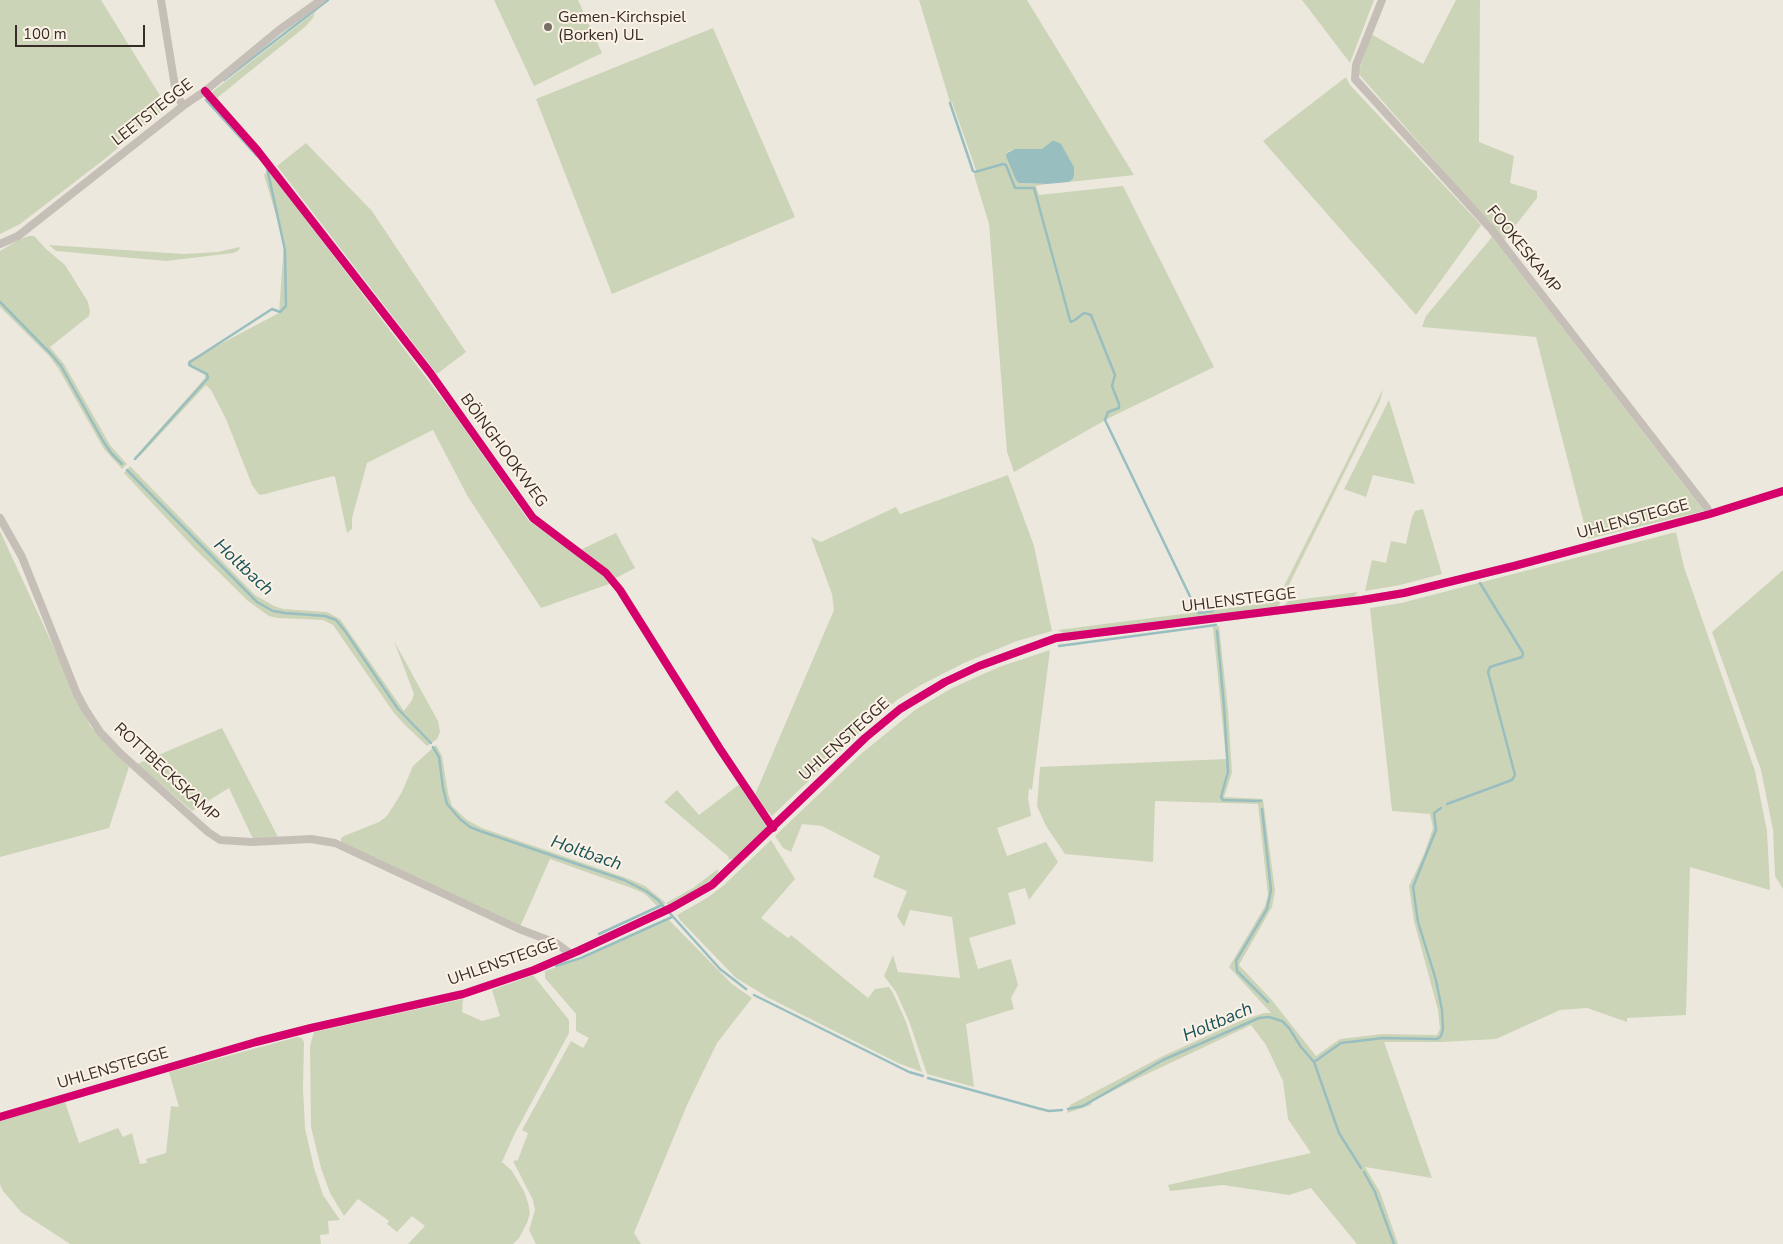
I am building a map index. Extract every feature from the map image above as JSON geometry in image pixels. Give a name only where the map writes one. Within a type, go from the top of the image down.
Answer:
[{"type":"street","points":[[161,0],[176,93],[183,106]]},
{"type":"street","name":"LEETSTEGGE","points":[[0,244],[18,236],[279,30],[321,0]]},
{"type":"street","name":"FOOKESKAMP","points":[[1382,0],[1356,64],[1355,79],[1491,229],[1710,514]]},
{"type":"street","name":"BÖINGHOOKWEG","points":[[205,90],[257,150],[432,374],[533,518],[606,572],[620,590],[773,828]]},
{"type":"street","name":"UHLENSTEGGE","points":[[0,1117],[256,1042],[463,994],[534,970],[662,913],[712,885],[859,744],[900,708],[945,682],[979,666],[1056,638],[1362,600],[1404,593],[1710,514],[1783,491]]},
{"type":"street","name":"ROTTBECKSKAMP","points":[[0,518],[22,557],[77,694],[100,732],[121,754],[208,832],[220,840],[252,842],[311,839],[335,843],[519,929],[556,943],[571,954]]},
{"type":"green space","points":[[0,0],[101,0],[167,107],[106,158],[20,224],[0,234]]},
{"type":"green space","name":"Gemen-Kirchspiel (Borken) UL","points":[[494,0],[578,0],[602,53],[534,86]]},
{"type":"green space","points":[[919,0],[1027,0],[1134,175],[1069,182],[1073,179],[1052,141],[1042,149],[1015,149],[1007,152],[1019,183],[1047,184],[1036,186],[1039,195],[1123,186],[1214,367],[1109,418],[1014,472],[1007,452],[989,224],[974,175],[976,170],[952,102],[950,102]]},
{"type":"green space","points":[[1302,0],[1374,0],[1350,63]]},
{"type":"green space","points":[[1456,0],[1480,0],[1479,142],[1514,156],[1510,183],[1537,191],[1537,198],[1504,240],[1358,73],[1371,34],[1423,64]]},
{"type":"green space","points":[[315,12],[313,18],[306,26],[217,98],[212,92]]},
{"type":"green space","points":[[713,28],[795,217],[612,294],[536,99]]},
{"type":"green space","points":[[1346,77],[1350,85],[1481,225],[1416,315],[1263,141]]},
{"type":"green space","points":[[306,143],[372,211],[466,352],[437,374],[277,166]]},
{"type":"green space","points":[[268,170],[456,417],[529,521],[604,574],[612,583],[541,608],[468,497],[433,430],[367,463],[352,518],[352,529],[347,533],[335,477],[333,476],[265,494],[260,495],[257,492],[252,485],[226,419],[211,390],[206,385],[141,455],[134,458],[205,378],[205,375],[188,366],[188,361],[279,313],[284,242],[264,175]]},
{"type":"green space","points":[[29,236],[34,236],[65,265],[88,302],[89,316],[50,347],[64,364],[110,445],[127,464],[122,469],[104,449],[58,368],[49,356],[0,307],[0,251]]},
{"type":"green space","points":[[1492,237],[1704,511],[1588,539],[1536,337],[1422,327],[1426,316]]},
{"type":"green space","points":[[49,245],[184,254],[218,252],[240,247],[239,250],[233,253],[166,261],[56,251]]},
{"type":"green space","points":[[1383,389],[1380,401],[1276,608],[1066,635],[1058,630],[1276,602]]},
{"type":"green space","points":[[1389,400],[1415,484],[1373,475],[1366,497],[1344,489]]},
{"type":"green space","points":[[130,466],[255,595],[283,609],[327,612],[340,619],[404,711],[414,694],[394,641],[438,721],[440,732],[437,739],[427,746],[394,713],[333,625],[323,620],[269,616],[248,601],[194,548],[124,473]]},
{"type":"green space","points":[[1008,475],[1034,546],[1052,631],[1017,641],[964,663],[921,685],[897,700],[847,744],[772,816],[754,797],[834,610],[832,594],[811,537],[821,542],[896,507],[900,514]]},
{"type":"green space","points":[[1423,509],[1442,574],[1400,585],[1365,591],[1372,560],[1386,563],[1391,541],[1406,544],[1412,517],[1415,511]]},
{"type":"green space","points":[[0,531],[90,726],[129,767],[109,828],[0,857]]},
{"type":"green space","points":[[1676,532],[1684,567],[1755,771],[1767,831],[1770,890],[1690,867],[1686,1015],[1627,1018],[1627,1022],[1587,1008],[1560,1010],[1496,1039],[1441,1042],[1384,1042],[1432,1178],[1365,1167],[1380,1192],[1398,1244],[1357,1244],[1311,1188],[1289,1195],[1223,1185],[1170,1191],[1168,1185],[1311,1153],[1288,1119],[1283,1081],[1266,1045],[1251,1025],[1130,1082],[1092,1102],[1091,1105],[1067,1113],[1070,1105],[1163,1056],[1240,1021],[1264,1013],[1271,1013],[1229,967],[1265,906],[1268,895],[1258,804],[1155,801],[1153,862],[1065,854],[1046,826],[1037,806],[1040,767],[1226,759],[1213,627],[1219,626],[1228,710],[1232,773],[1224,797],[1263,799],[1275,891],[1272,907],[1239,965],[1271,999],[1316,1056],[1340,1039],[1382,1034],[1437,1035],[1440,1029],[1438,1010],[1414,921],[1409,886],[1424,854],[1433,828],[1430,814],[1392,811],[1370,608],[1401,603]]},
{"type":"green space","points":[[616,533],[635,568],[614,579],[580,550]]},
{"type":"green space","points":[[1783,570],[1783,889],[1775,876],[1773,830],[1761,770],[1712,632]]},
{"type":"green space","points":[[1358,592],[1353,598],[1287,607],[1285,605],[1288,601]]},
{"type":"green space","points":[[1050,650],[1032,790],[1029,788],[1028,798],[1031,816],[997,828],[1007,856],[1046,842],[1058,862],[1029,900],[1025,888],[1008,893],[1016,924],[969,938],[978,969],[1011,959],[1018,985],[1011,998],[1014,1009],[966,1024],[974,1087],[927,1074],[909,1021],[896,992],[884,976],[893,955],[898,972],[960,978],[952,917],[910,910],[904,927],[897,916],[907,891],[873,877],[880,856],[822,826],[802,824],[791,852],[783,848],[775,836],[862,753],[915,710],[952,688],[999,667]]},
{"type":"green space","points":[[222,728],[278,837],[253,839],[229,788],[192,811],[137,764]]},
{"type":"green space","points":[[436,745],[442,756],[452,806],[467,820],[482,828],[629,879],[645,886],[666,903],[658,907],[645,894],[634,889],[550,859],[520,927],[341,843],[341,838],[344,836],[379,822],[387,816],[402,792],[413,766]]},
{"type":"green space","points":[[741,783],[766,825],[766,829],[736,859],[728,859],[729,857],[664,802],[677,790],[699,815]]},
{"type":"green space","points":[[771,840],[795,879],[761,918],[788,938],[791,935],[868,998],[875,989],[889,987],[906,1022],[922,1072],[898,1063],[769,998],[736,978],[680,920],[677,915],[707,898],[724,885]]},
{"type":"green space","points":[[718,869],[717,875],[700,889],[669,906],[666,903],[693,888]]},
{"type":"green space","points":[[668,919],[732,984],[752,998],[717,1043],[687,1105],[634,1233],[641,1244],[536,1244],[529,1230],[535,1210],[533,1200],[513,1161],[518,1160],[528,1133],[522,1130],[571,1041],[583,1048],[589,1038],[576,1031],[576,1014],[545,978],[545,971],[582,959]]},
{"type":"green space","points":[[533,975],[569,1020],[569,1033],[514,1135],[502,1162],[512,1171],[524,1191],[528,1203],[530,1213],[519,1238],[513,1244],[408,1244],[425,1226],[412,1216],[397,1232],[387,1224],[389,1221],[358,1199],[344,1216],[330,1193],[321,1168],[311,1127],[310,1046],[314,1032],[463,999],[462,1012],[482,1021],[500,1016],[492,990]]},
{"type":"green space","points":[[297,1037],[302,1038],[304,1042],[303,1088],[305,1128],[314,1168],[323,1195],[340,1220],[328,1221],[329,1234],[320,1235],[321,1244],[70,1244],[21,1212],[3,1191],[0,1184],[0,1120],[65,1102],[79,1143],[118,1128],[123,1137],[132,1133],[140,1164],[147,1163],[146,1159],[166,1153],[171,1106],[179,1107],[169,1072]]},
{"type":"water","points":[[1052,141],[1061,144],[1074,167],[1073,179],[1069,182],[1047,184],[1019,183],[1006,156],[1007,153],[1015,149],[1042,149]]},
{"type":"waterway","points":[[224,80],[328,0]]},
{"type":"waterway","points":[[206,100],[257,156]]},
{"type":"waterway","points":[[950,103],[973,171],[1003,164],[1006,165],[1015,188],[1034,188],[1070,320],[1071,322],[1084,313],[1091,315],[1115,375],[1112,386],[1119,408],[1108,412],[1105,420],[1197,611],[1199,613],[1213,611]]},
{"type":"waterway","points":[[135,459],[208,378],[207,374],[191,366],[190,362],[272,309],[280,312],[286,306],[285,250],[267,168]]},
{"type":"waterway","name":"Holtbach","points":[[0,302],[61,366],[103,441],[122,464]]},
{"type":"waterway","name":"Holtbach","points":[[127,470],[257,602],[273,611],[325,616],[336,620],[398,709],[431,743]]},
{"type":"waterway","points":[[1447,804],[1512,780],[1515,775],[1488,672],[1490,667],[1522,657],[1523,653],[1480,583]]},
{"type":"waterway","points":[[1059,646],[1216,625]]},
{"type":"waterway","points":[[1217,631],[1228,772],[1221,797],[1223,800],[1261,801]]},
{"type":"waterway","name":"Holtbach","points":[[433,747],[439,757],[447,804],[470,827],[624,880],[646,891],[658,900],[720,969],[746,989]]},
{"type":"waterway","points":[[1314,1062],[1341,1043],[1383,1038],[1437,1039],[1441,1036],[1443,1029],[1442,1010],[1436,980],[1418,922],[1413,887],[1436,830],[1434,813],[1441,808]]},
{"type":"waterway","points":[[1262,809],[1271,890],[1267,909],[1236,961],[1237,971],[1268,1002]]},
{"type":"waterway","points":[[599,934],[662,905]]},
{"type":"waterway","points":[[556,966],[581,958],[672,917]]},
{"type":"waterway","name":"Holtbach","points":[[754,995],[909,1072],[923,1076]]},
{"type":"waterway","name":"Holtbach","points":[[1068,1109],[1083,1106],[1163,1060],[1259,1018],[1269,1017],[1282,1021],[1314,1062],[1339,1133],[1361,1168]]},
{"type":"waterway","name":"Holtbach","points":[[928,1078],[1049,1111],[1062,1110]]},
{"type":"waterway","name":"Holtbach","points":[[1364,1172],[1375,1192],[1394,1244]]},
{"type":"cycle path","points":[[205,91],[257,150],[431,374],[533,518],[606,573],[620,590],[720,749],[773,828]]},
{"type":"cycle path","points":[[0,1117],[256,1042],[463,994],[534,970],[578,951],[671,908],[712,885],[865,738],[900,709],[945,682],[979,666],[1056,638],[1362,600],[1404,593],[1710,514],[1783,491]]},
{"type":"place","name":"Gemen-Kirchspiel (Borken) UL","points":[[548,27]]}]
